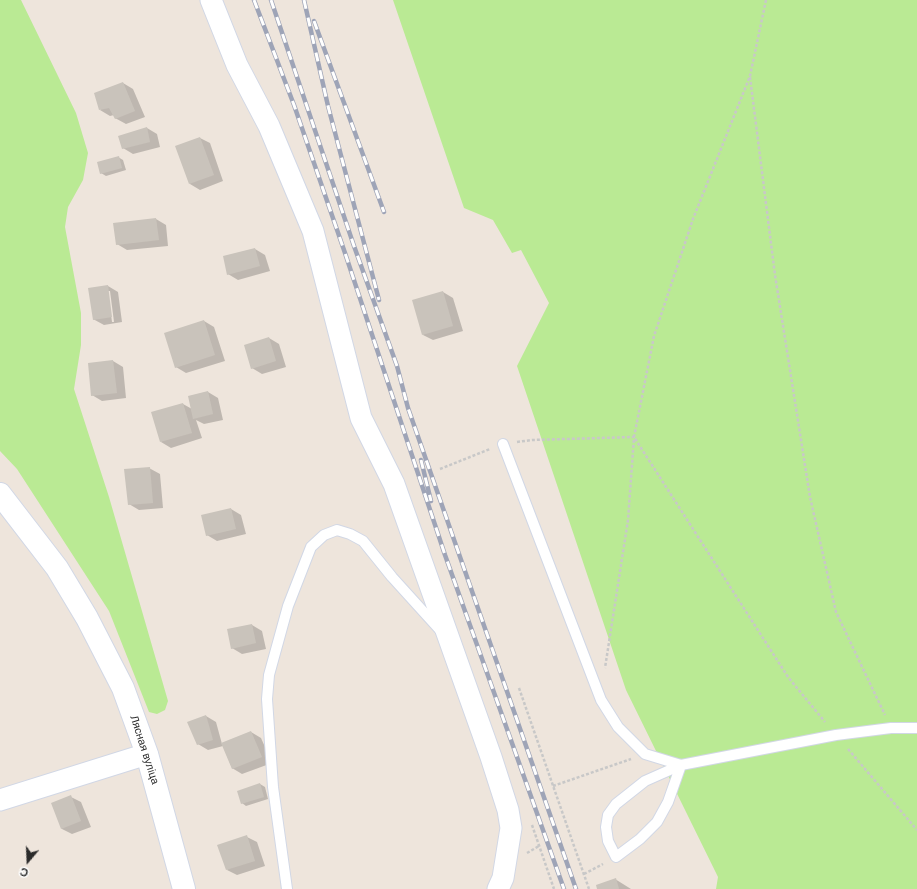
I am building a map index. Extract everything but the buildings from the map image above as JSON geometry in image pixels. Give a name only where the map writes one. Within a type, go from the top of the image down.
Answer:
[{"type":"street","points":[[211,0],[237,65],[269,126],[313,231],[361,418],[394,484],[421,564],[451,642],[489,750],[508,810],[511,828],[509,850],[503,878],[498,889]]},
{"type":"street","name":"Лясная вуліца","points":[[0,494],[57,568],[87,618],[123,688],[147,754],[184,889]]},
{"type":"street","points":[[0,800],[147,754]]},
{"type":"lane","points":[[502,444],[600,700],[618,727],[645,754],[681,765]]},
{"type":"lane","points":[[287,889],[273,787],[267,699],[269,675],[288,606],[311,547],[324,535],[338,530],[363,541],[392,577],[451,642]]},
{"type":"lane","points":[[681,765],[668,802],[657,822],[640,839],[616,857],[608,841],[606,827],[608,815],[616,804],[645,781],[681,765],[836,735],[891,728],[917,728]]},
{"type":"path","points":[[605,670],[628,520],[634,437],[654,336],[693,219],[750,76],[766,0]]},
{"type":"path","points":[[750,76],[775,275],[810,497],[836,612],[891,728]]},
{"type":"path","points":[[440,469],[502,444],[532,440],[634,437]]},
{"type":"path","points":[[634,437],[788,677],[917,830]]},
{"type":"path","points":[[519,688],[589,889]]},
{"type":"path","points":[[553,786],[645,754]]},
{"type":"path","points":[[584,874],[616,857]]},
{"type":"green space","points":[[0,0],[21,0],[76,113],[88,153],[83,180],[68,207],[65,227],[81,313],[81,345],[74,389],[109,497],[168,701],[165,710],[157,714],[149,712],[109,611],[17,469],[0,451]]},
{"type":"green space","points":[[393,0],[917,0],[917,889],[716,889],[718,877],[626,690],[517,366],[549,303],[521,250],[512,253],[493,220],[464,208]]},
{"type":"railway","points":[[254,0],[294,105],[345,253],[445,555],[564,889]]},
{"type":"railway","points":[[271,0],[354,246],[397,366],[408,408],[576,889]]},
{"type":"railway","points":[[304,0],[328,106],[379,300]]},
{"type":"railway","points":[[314,21],[384,212]]},
{"type":"railway","points":[[421,460],[431,501]]}]
